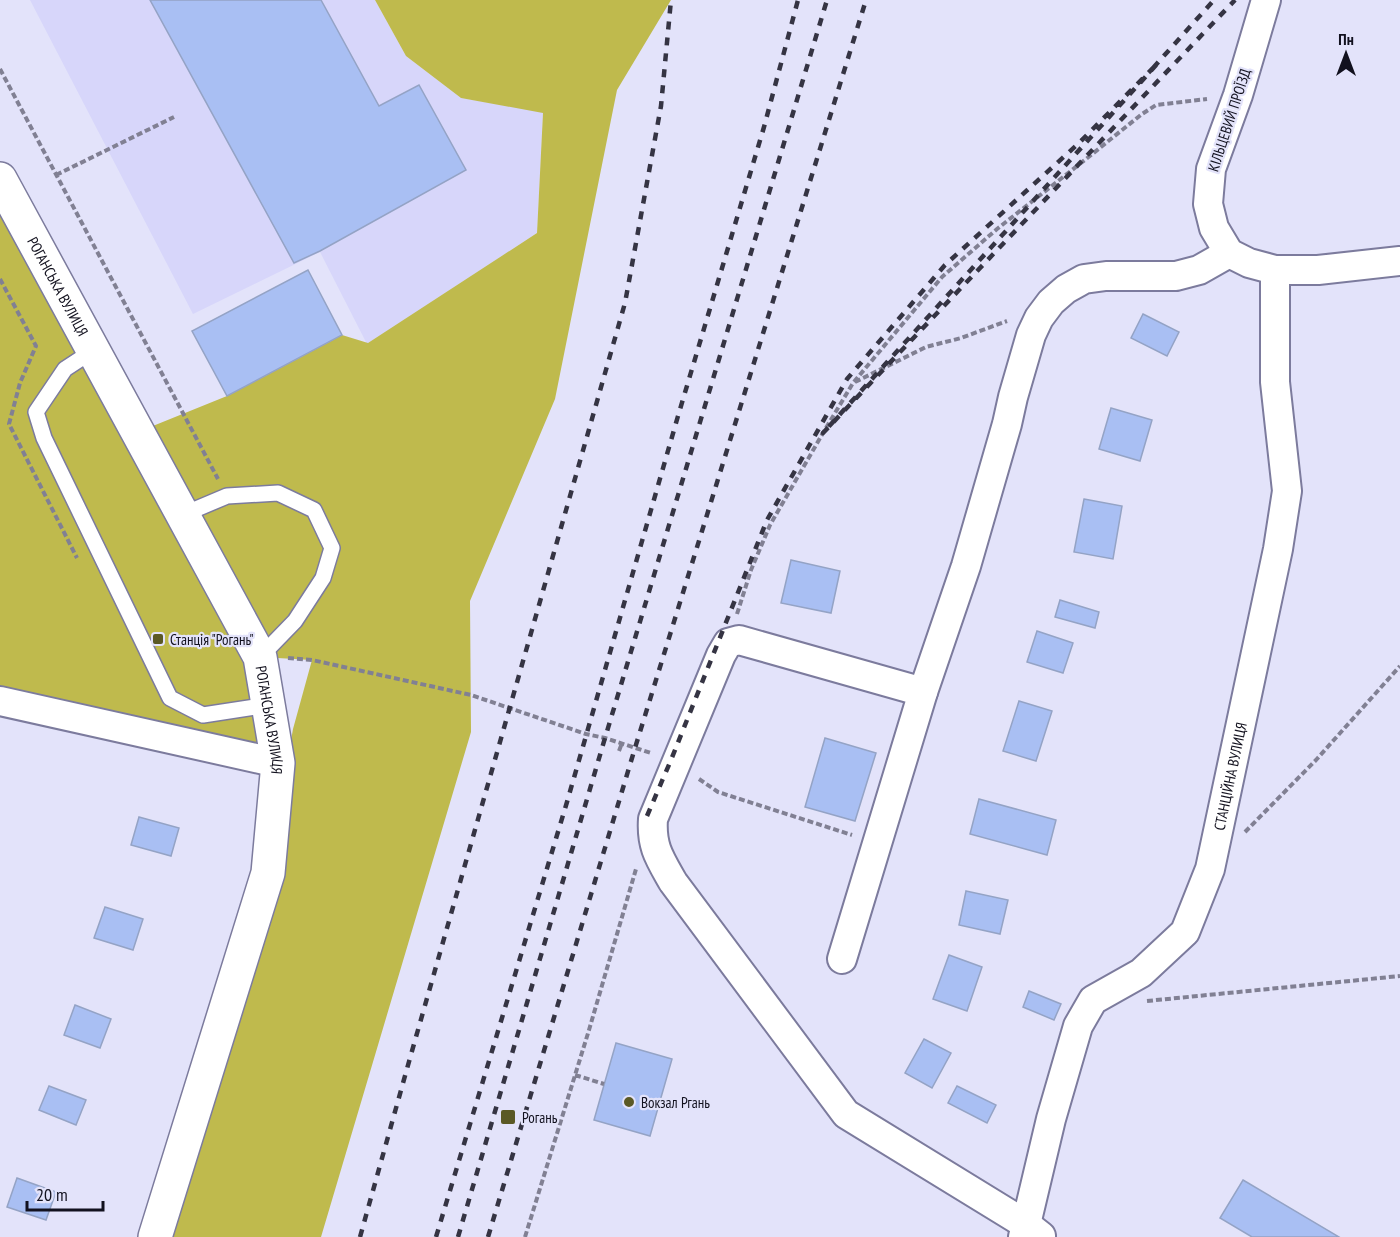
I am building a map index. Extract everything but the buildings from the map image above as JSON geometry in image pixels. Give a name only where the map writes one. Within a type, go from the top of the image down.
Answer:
[{"type":"street","name":"КІЛЬЦЕВИЙ ПРОЇЗД","points":[[1229,253],[1214,228],[1208,204],[1211,169],[1238,95],[1266,0]]},
{"type":"street","name":"РОГАНСЬКА ВУЛИЦЯ","points":[[0,179],[260,657],[278,763],[267,873],[155,1237]]},
{"type":"street","points":[[842,959],[923,692],[966,566],[1031,335],[1039,318],[1051,302],[1066,289],[1084,279],[1106,276],[1176,276],[1199,270],[1229,253],[1250,263],[1275,270],[1318,270],[1400,261]]},
{"type":"street","name":"СТАНЦІЙНА ВУЛИЦЯ","points":[[1031,1233],[1051,1119],[1078,1026],[1093,1000],[1141,973],[1185,932],[1210,868],[1278,549],[1287,491],[1275,382],[1275,270]]},
{"type":"street","points":[[923,692],[739,639],[728,643],[653,819],[652,834],[657,854],[673,882],[846,1114],[1031,1233]]},
{"type":"street","points":[[0,701],[278,763]]},
{"type":"lane","points":[[94,350],[65,369],[36,412],[44,438],[165,688],[170,698],[203,715],[268,705]]},
{"type":"lane","points":[[182,515],[227,496],[278,493],[314,510],[332,548],[322,578],[295,621],[260,657]]},
{"type":"path","points":[[0,69],[227,496]]},
{"type":"path","points":[[728,643],[751,570],[770,525],[853,382],[942,277],[997,229],[1156,105],[1238,95]]},
{"type":"path","points":[[56,175],[174,117]]},
{"type":"path","points":[[853,382],[926,347],[961,338],[1051,302]]},
{"type":"path","points":[[260,657],[312,660],[471,695],[586,734],[671,759],[718,792],[877,843]]},
{"type":"path","points":[[1243,835],[1316,760],[1400,666]]},
{"type":"path","points":[[619,751],[622,743]]},
{"type":"path","points":[[525,1237],[637,867]]},
{"type":"path","points":[[1141,1002],[1400,976]]},
{"type":"path","points":[[574,1075],[604,1084]]},
{"type":"shaded area","points":[[30,0],[375,0],[406,56],[461,98],[543,112],[537,233],[367,344],[320,252],[193,314]]},
{"type":"shaded area","points":[[375,0],[671,0],[617,90],[555,399],[470,601],[471,732],[321,1237],[155,1237],[268,873],[293,729],[312,660],[260,657],[278,763],[0,701],[0,179],[138,432],[227,396],[342,335],[368,343],[537,233],[543,113],[461,98],[406,56]]},
{"type":"railway","points":[[360,1237],[625,303],[661,106],[671,0]]},
{"type":"railway","points":[[436,1237],[567,802],[764,127],[798,0]]},
{"type":"railway","points":[[458,1237],[827,0]]},
{"type":"railway","points":[[488,1237],[635,748],[866,0]]},
{"type":"railway","points":[[1153,68],[1214,0]]},
{"type":"railway","points":[[647,816],[767,520],[847,379],[945,265],[1079,143],[1158,63],[823,433],[1235,0]]},
{"type":"place","name":"Станція \"Рогань\"","points":[[158,639]]},
{"type":"place","name":"Вокзал Ргань","points":[[629,1102]]},
{"type":"place","name":"Рогань","points":[[508,1117]]}]
